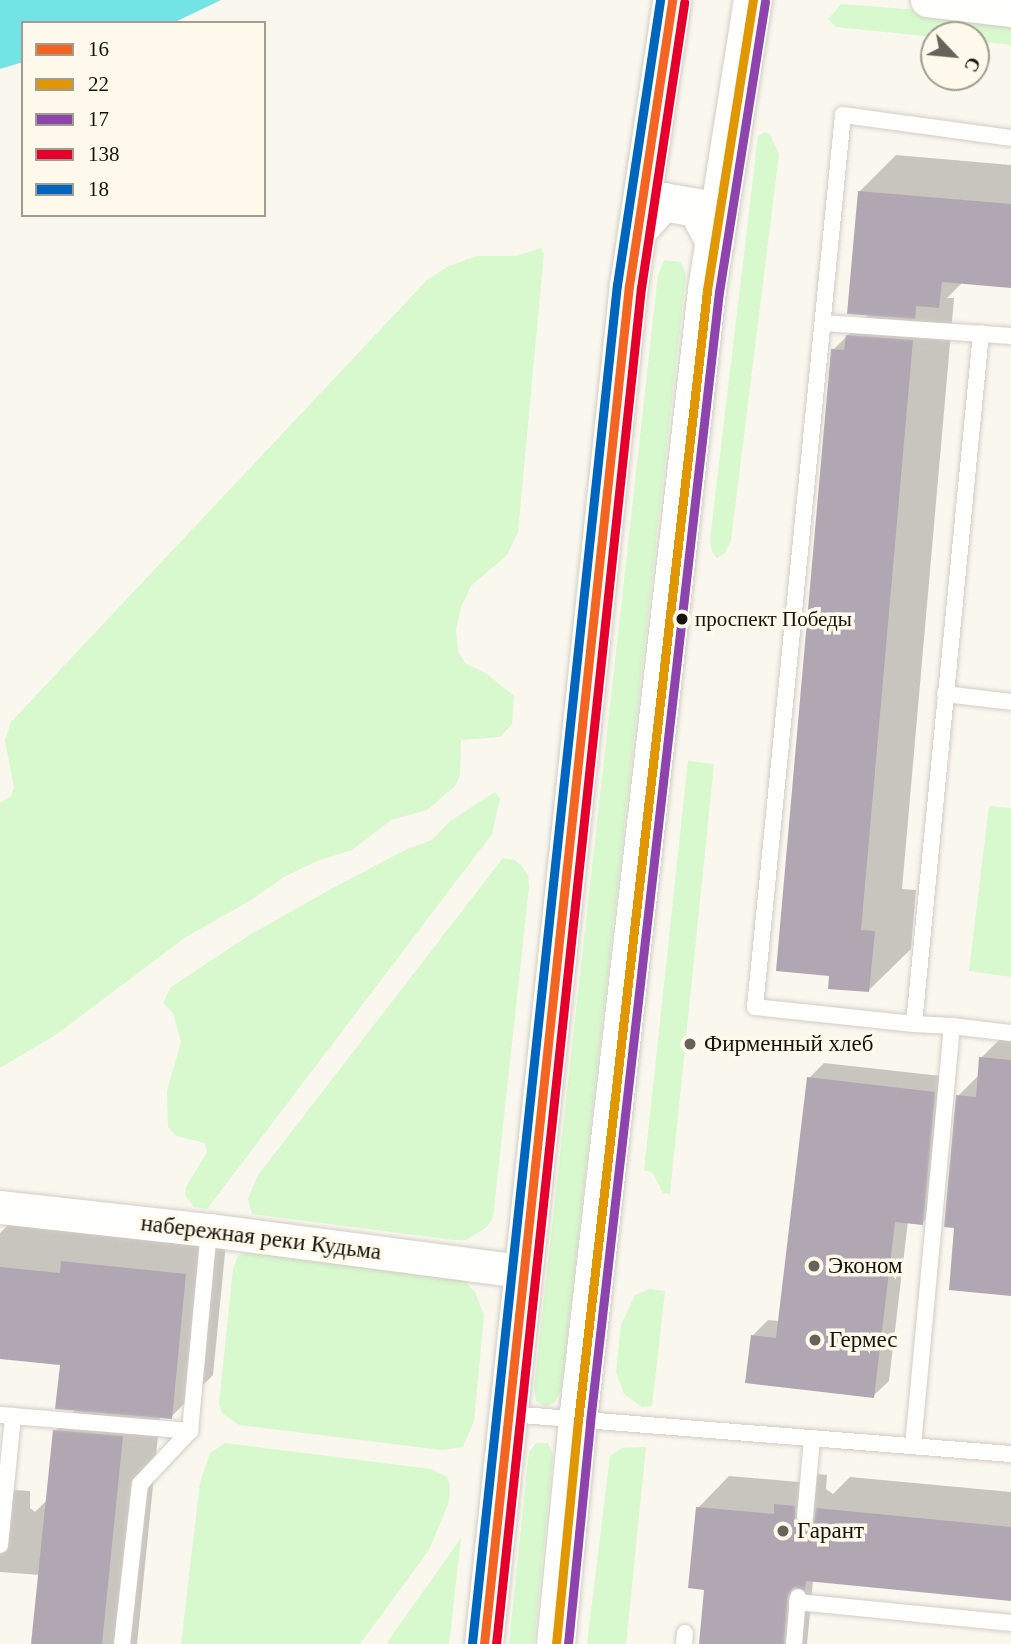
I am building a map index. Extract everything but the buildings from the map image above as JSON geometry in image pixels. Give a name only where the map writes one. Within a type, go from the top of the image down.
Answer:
[{"type":"main road","points":[[484,1644],[522,1271],[638,230],[672,0]]},
{"type":"main road","points":[[556,1644],[578,1421],[715,242],[753,0]]},
{"type":"main road","points":[[638,230],[663,202],[697,208],[715,242]]},
{"type":"street","points":[[927,0],[1011,10]]},
{"type":"street","name":"набережная реки Кудьма","points":[[0,1207],[209,1230],[522,1271]]},
{"type":"lane","points":[[1011,138],[843,115],[755,1007],[1011,1033]]},
{"type":"lane","points":[[824,323],[1011,336]]},
{"type":"lane","points":[[914,1024],[981,333]]},
{"type":"lane","points":[[945,694],[1011,702]]},
{"type":"lane","points":[[914,1446],[952,1026]]},
{"type":"lane","points":[[122,1644],[141,1484],[190,1431],[209,1230]]},
{"type":"lane","points":[[509,1414],[1011,1454]]},
{"type":"lane","points":[[0,1545],[6,1415],[190,1431]]},
{"type":"lane","points":[[804,1517],[812,1439]]},
{"type":"lane","points":[[794,1644],[798,1600],[1011,1623]]},
{"type":"green space","points":[[841,4],[1011,17],[1011,45],[990,43],[990,21],[920,21],[920,36],[836,27],[828,19]]},
{"type":"green space","points":[[764,132],[770,134],[779,154],[731,540],[725,553],[717,558],[712,552],[710,540],[758,136]]},
{"type":"green space","points":[[541,248],[544,253],[518,532],[507,555],[471,586],[461,607],[456,630],[458,651],[465,663],[487,674],[514,696],[512,724],[500,737],[461,740],[460,775],[455,786],[427,810],[391,820],[352,850],[317,861],[284,877],[253,899],[186,937],[57,1034],[0,1068],[0,803],[11,796],[14,788],[5,740],[11,722],[427,280],[447,267],[477,256],[516,256]]},
{"type":"green space","points":[[664,260],[681,262],[686,275],[561,1390],[555,1402],[545,1407],[536,1401],[534,1388],[658,275]]},
{"type":"green space","points":[[688,761],[714,764],[670,1194],[663,1193],[653,1173],[644,1170]]},
{"type":"green space","points":[[495,792],[500,799],[492,834],[207,1209],[194,1207],[185,1195],[186,1187],[207,1152],[205,1143],[176,1136],[168,1127],[167,1091],[181,1042],[173,1013],[163,1003],[171,987],[248,936],[331,889],[407,849],[432,840],[450,821]]},
{"type":"green space","points":[[989,806],[1011,808],[1011,977],[969,971]]},
{"type":"green space","points":[[503,858],[514,860],[522,866],[528,875],[529,887],[493,1218],[487,1227],[466,1240],[454,1240],[252,1214],[248,1199],[258,1175]]},
{"type":"green space","points":[[255,1251],[462,1279],[475,1292],[484,1315],[474,1421],[463,1447],[441,1450],[239,1425],[222,1413],[219,1404],[233,1269],[238,1256]]},
{"type":"green space","points":[[650,1289],[665,1291],[652,1406],[642,1407],[624,1394],[616,1372],[621,1325],[635,1295]]},
{"type":"green space","points":[[225,1443],[431,1469],[447,1477],[450,1485],[449,1502],[429,1550],[360,1644],[181,1644],[200,1483],[210,1453]]},
{"type":"green space","points":[[536,1443],[548,1443],[553,1455],[534,1644],[509,1644],[529,1452]]},
{"type":"green space","points":[[646,1447],[626,1644],[587,1644],[610,1456],[622,1448]]},
{"type":"green space","points":[[461,1538],[449,1644],[386,1644]]},
{"type":"water","points":[[0,0],[221,0],[177,21],[21,21],[21,63],[0,69]]},
{"type":"transit line","name":"18","points":[[472,1643],[617,285],[660,0]]},
{"type":"transit line","name":"16","points":[[484,1644],[629,286],[672,0]]},
{"type":"transit line","name":"22","points":[[556,1644],[578,1421],[707,290],[753,0]]},
{"type":"transit line","name":"138","points":[[496,1644],[641,288],[684,2]]},
{"type":"transit line","name":"17","points":[[568,1644],[590,1422],[719,292],[765,2]]},
{"type":"place","name":"проспект Победы","points":[[682,619]]},
{"type":"place","name":"Фирменный хлеб","points":[[690,1044]]},
{"type":"place","name":"Эконом","points":[[814,1266]]},
{"type":"place","name":"Гермес","points":[[815,1340]]},
{"type":"place","name":"Гарант","points":[[783,1531]]}]
